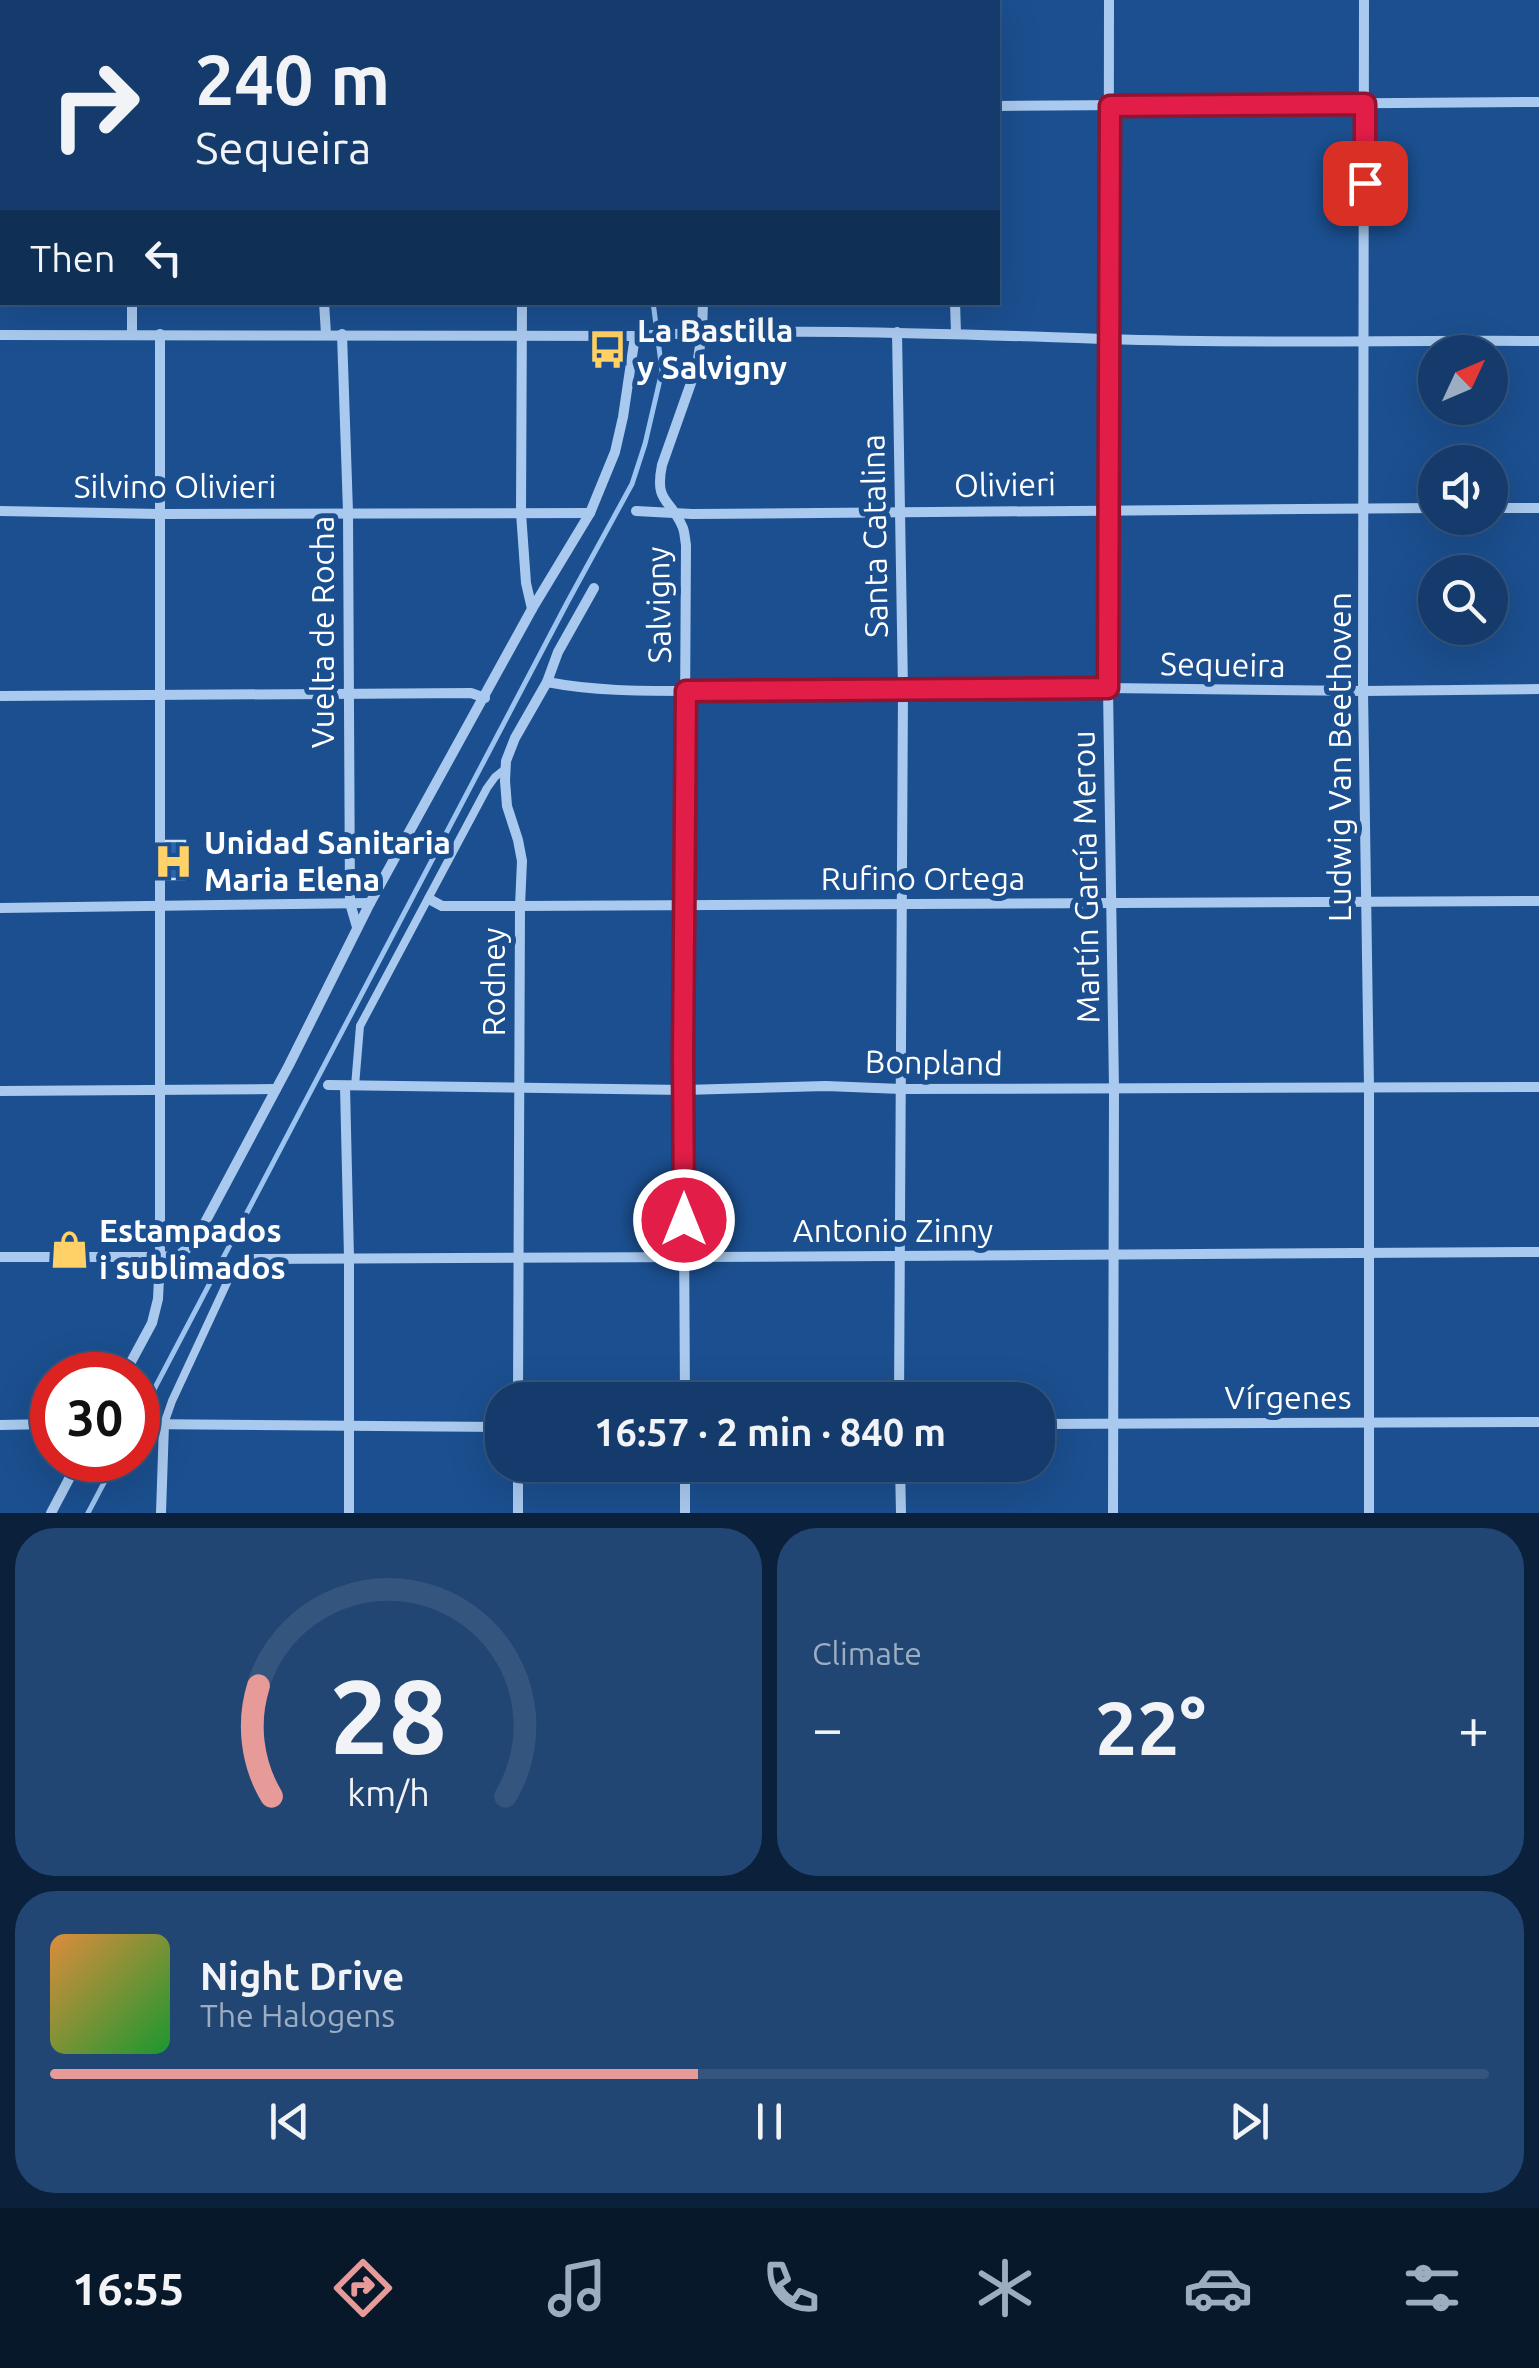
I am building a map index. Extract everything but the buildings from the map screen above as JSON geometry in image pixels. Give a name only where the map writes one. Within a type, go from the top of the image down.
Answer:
[{"type":"street","name":"Martín García Merou","points":[[1109,0],[1108,688],[1114,1089],[1114,1513]]},
{"type":"street","name":"Ludwig Van Beethoven","points":[[1364,0],[1363,691],[1369,1088],[1369,1513]]},
{"type":"street","points":[[1000,106],[1539,102]]},
{"type":"street","points":[[132,305],[132,334]]},
{"type":"street","points":[[324,305],[326,334]]},
{"type":"street","points":[[522,305],[521,513],[526,583],[532,609]]},
{"type":"street","name":"Salvigny","points":[[685,1382],[686,546],[682,528],[660,494],[658,481],[697,366],[703,305]]},
{"type":"street","points":[[955,305],[956,333]]},
{"type":"street","points":[[0,335],[635,336],[897,332],[1109,339],[1539,340]]},
{"type":"street","name":"Santa Catalina","points":[[897,332],[904,689],[899,1382]]},
{"type":"street","points":[[136,1352],[152,1323],[158,1299],[160,1257],[160,334]]},
{"type":"street","name":"Vuelta de Rocha","points":[[342,334],[348,512],[350,903],[358,928]]},
{"type":"street","points":[[0,1256],[178,1256],[194,1243],[370,904],[532,609],[590,513],[615,452],[635,336]]},
{"type":"street","name":"Olivieri","points":[[636,512],[1418,508]]},
{"type":"street","points":[[1508,508],[1539,508]]},
{"type":"street","name":"Silvino Olivieri","points":[[0,511],[590,513]]},
{"type":"street","name":"Rodney","points":[[518,1382],[522,860],[507,806],[506,761],[558,652],[594,588]]},
{"type":"street","name":"Sequeira","points":[[547,682],[624,690],[686,691],[1539,689]]},
{"type":"street","points":[[0,696],[471,693],[485,698]]},
{"type":"street","name":"Rufino Ortega","points":[[429,899],[442,906],[1539,901]]},
{"type":"street","points":[[0,908],[370,904]]},
{"type":"street","name":"Bonpland","points":[[328,1084],[684,1090],[826,1086],[1539,1087]]},
{"type":"street","points":[[349,1513],[350,1086]]},
{"type":"street","points":[[0,1091],[276,1089]]},
{"type":"street","name":"Antonio Zinny","points":[[246,1259],[1539,1252]]},
{"type":"street","name":"Vírgenes","points":[[1055,1424],[1539,1422]]},
{"type":"street","points":[[0,1425],[30,1424]]},
{"type":"street","points":[[160,1424],[485,1426]]},
{"type":"street","points":[[161,1513],[164,1424]]},
{"type":"street","points":[[51,1513],[67,1482]]},
{"type":"street","points":[[518,1482],[518,1513]]},
{"type":"street","points":[[685,1482],[686,1513]]},
{"type":"street","points":[[900,1482],[900,1513]]},
{"type":"lane","points":[[350,1086],[360,1026],[487,788],[506,769]]},
{"type":"lane","points":[[164,1424],[230,1274],[246,1259]]},
{"type":"waterway","points":[[160,1378],[632,484],[662,371],[653,305]]},
{"type":"waterway","points":[[88,1513],[104,1482]]},
{"type":"place","name":"La Bastilla y Salvigny","points":[[607,349]]},
{"type":"place","name":"Unidad Sanitaria Maria Elena","points":[[174,861]]},
{"type":"place","name":"Estampados i sublimados","points":[[69,1249]]},
{"type":"route","points":[[684,1220],[686,691],[1108,688],[1110,106],[1365,104],[1365,183]]}]
